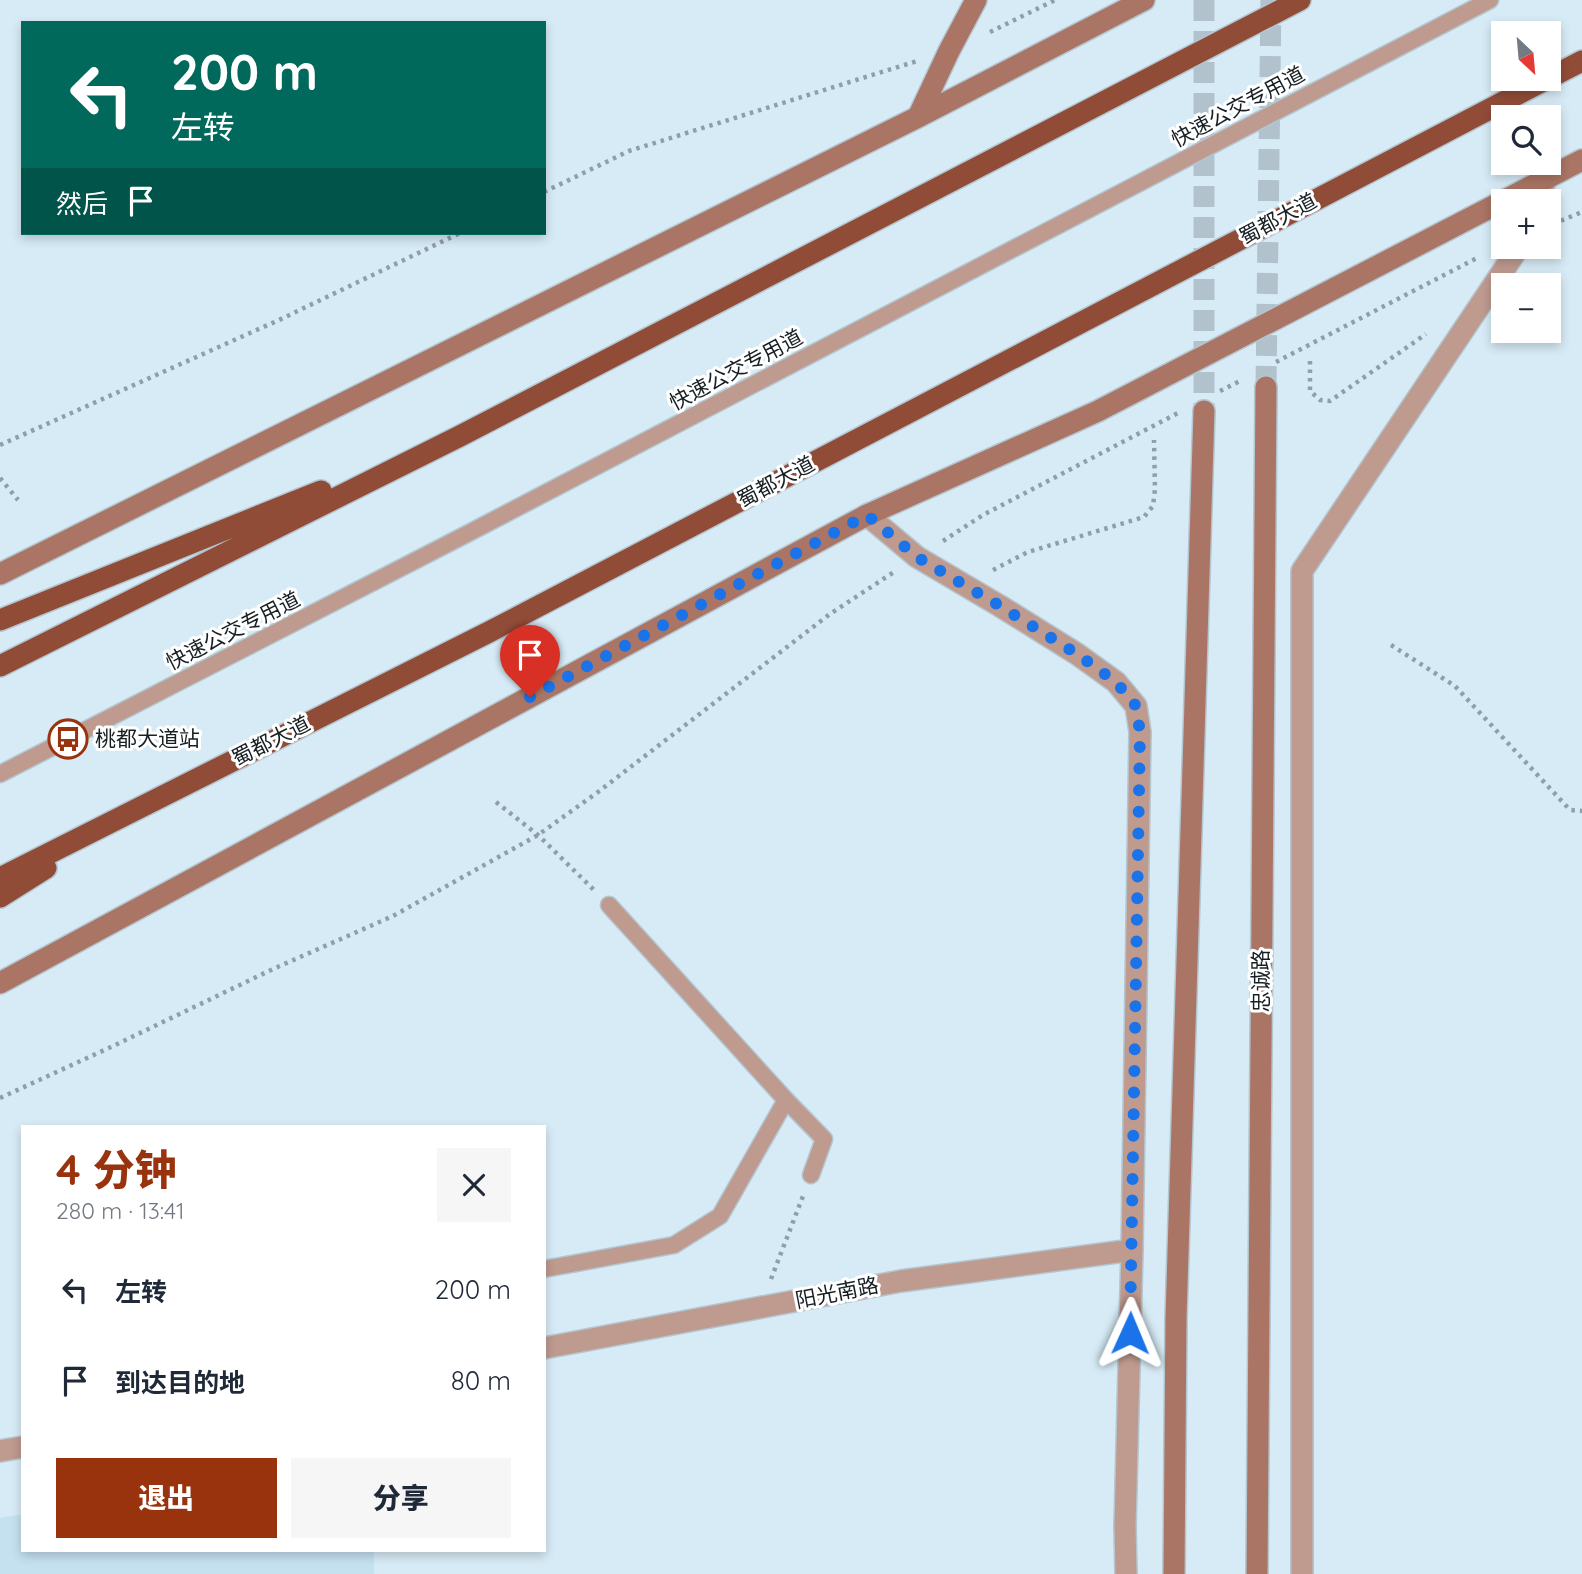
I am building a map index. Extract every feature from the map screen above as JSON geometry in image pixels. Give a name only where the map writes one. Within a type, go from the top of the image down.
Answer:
[{"type":"highway","points":[[0,666],[460,436],[1300,0]]},
{"type":"highway","name":"蜀都大道","points":[[1561,72],[1582,61]]},
{"type":"highway","name":"蜀都大道","points":[[0,877],[501,626],[1523,91]]},
{"type":"highway","points":[[0,620],[460,436]]},
{"type":"highway","points":[[0,897],[151,802]]},
{"type":"main road","points":[[918,117],[976,0]]},
{"type":"main road","points":[[0,574],[918,117],[1144,0]]},
{"type":"main road","points":[[0,983],[867,515],[1098,411],[1582,160]]},
{"type":"main road","name":"忠诚路","points":[[1257,1574],[1266,377]]},
{"type":"main road","points":[[1174,1574],[1176,1304],[1205,411]]},
{"type":"street","points":[[1542,189],[1546,179]]},
{"type":"street","points":[[1302,1574],[1302,571],[1511,259]]},
{"type":"street","points":[[867,515],[917,557],[1077,654],[1116,682],[1136,706],[1140,732],[1126,1574]]},
{"type":"street","name":"阳光南路","points":[[546,1348],[901,1281],[1132,1250]]},
{"type":"street","points":[[0,1451],[21,1447]]},
{"type":"lane","name":"快速公交专用道","points":[[0,774],[463,536],[1490,0]]},
{"type":"lane","points":[[609,905],[824,1139],[811,1175]]},
{"type":"lane","points":[[546,1269],[674,1245],[720,1216],[786,1100]]},
{"type":"path","points":[[989,33],[1055,0]]},
{"type":"path","points":[[546,191],[629,151],[949,51]]},
{"type":"path","points":[[1561,221],[1582,212]]},
{"type":"path","points":[[0,445],[279,320],[456,235]]},
{"type":"path","points":[[1266,377],[1484,255]]},
{"type":"path","points":[[1310,361],[1310,391],[1320,400],[1330,401],[1433,330],[1473,317]]},
{"type":"path","points":[[1217,393],[1242,380]]},
{"type":"path","points":[[0,1098],[273,969],[393,916],[538,835],[830,614],[983,515],[1181,412]]},
{"type":"path","points":[[964,585],[1028,552],[1144,517],[1153,506],[1154,440]]},
{"type":"path","points":[[0,478],[18,500]]},
{"type":"path","points":[[1391,645],[1455,686],[1570,810],[1582,811]]},
{"type":"path","points":[[496,802],[538,835],[609,905]]},
{"type":"path","points":[[769,1286],[811,1175]]},
{"type":"shaded area","points":[[21,1514],[21,1552],[374,1552],[374,1574],[0,1574],[0,1518]]},
{"type":"tunnel","points":[[1204,0],[1204,411]]},
{"type":"tunnel","points":[[1266,387],[1271,0]]},
{"type":"place","name":"桃都大道站","points":[[68,739]]},
{"type":"route","points":[[530,697],[867,515],[917,557],[1077,654],[1116,682],[1136,706],[1140,732],[1130,1333]]}]
